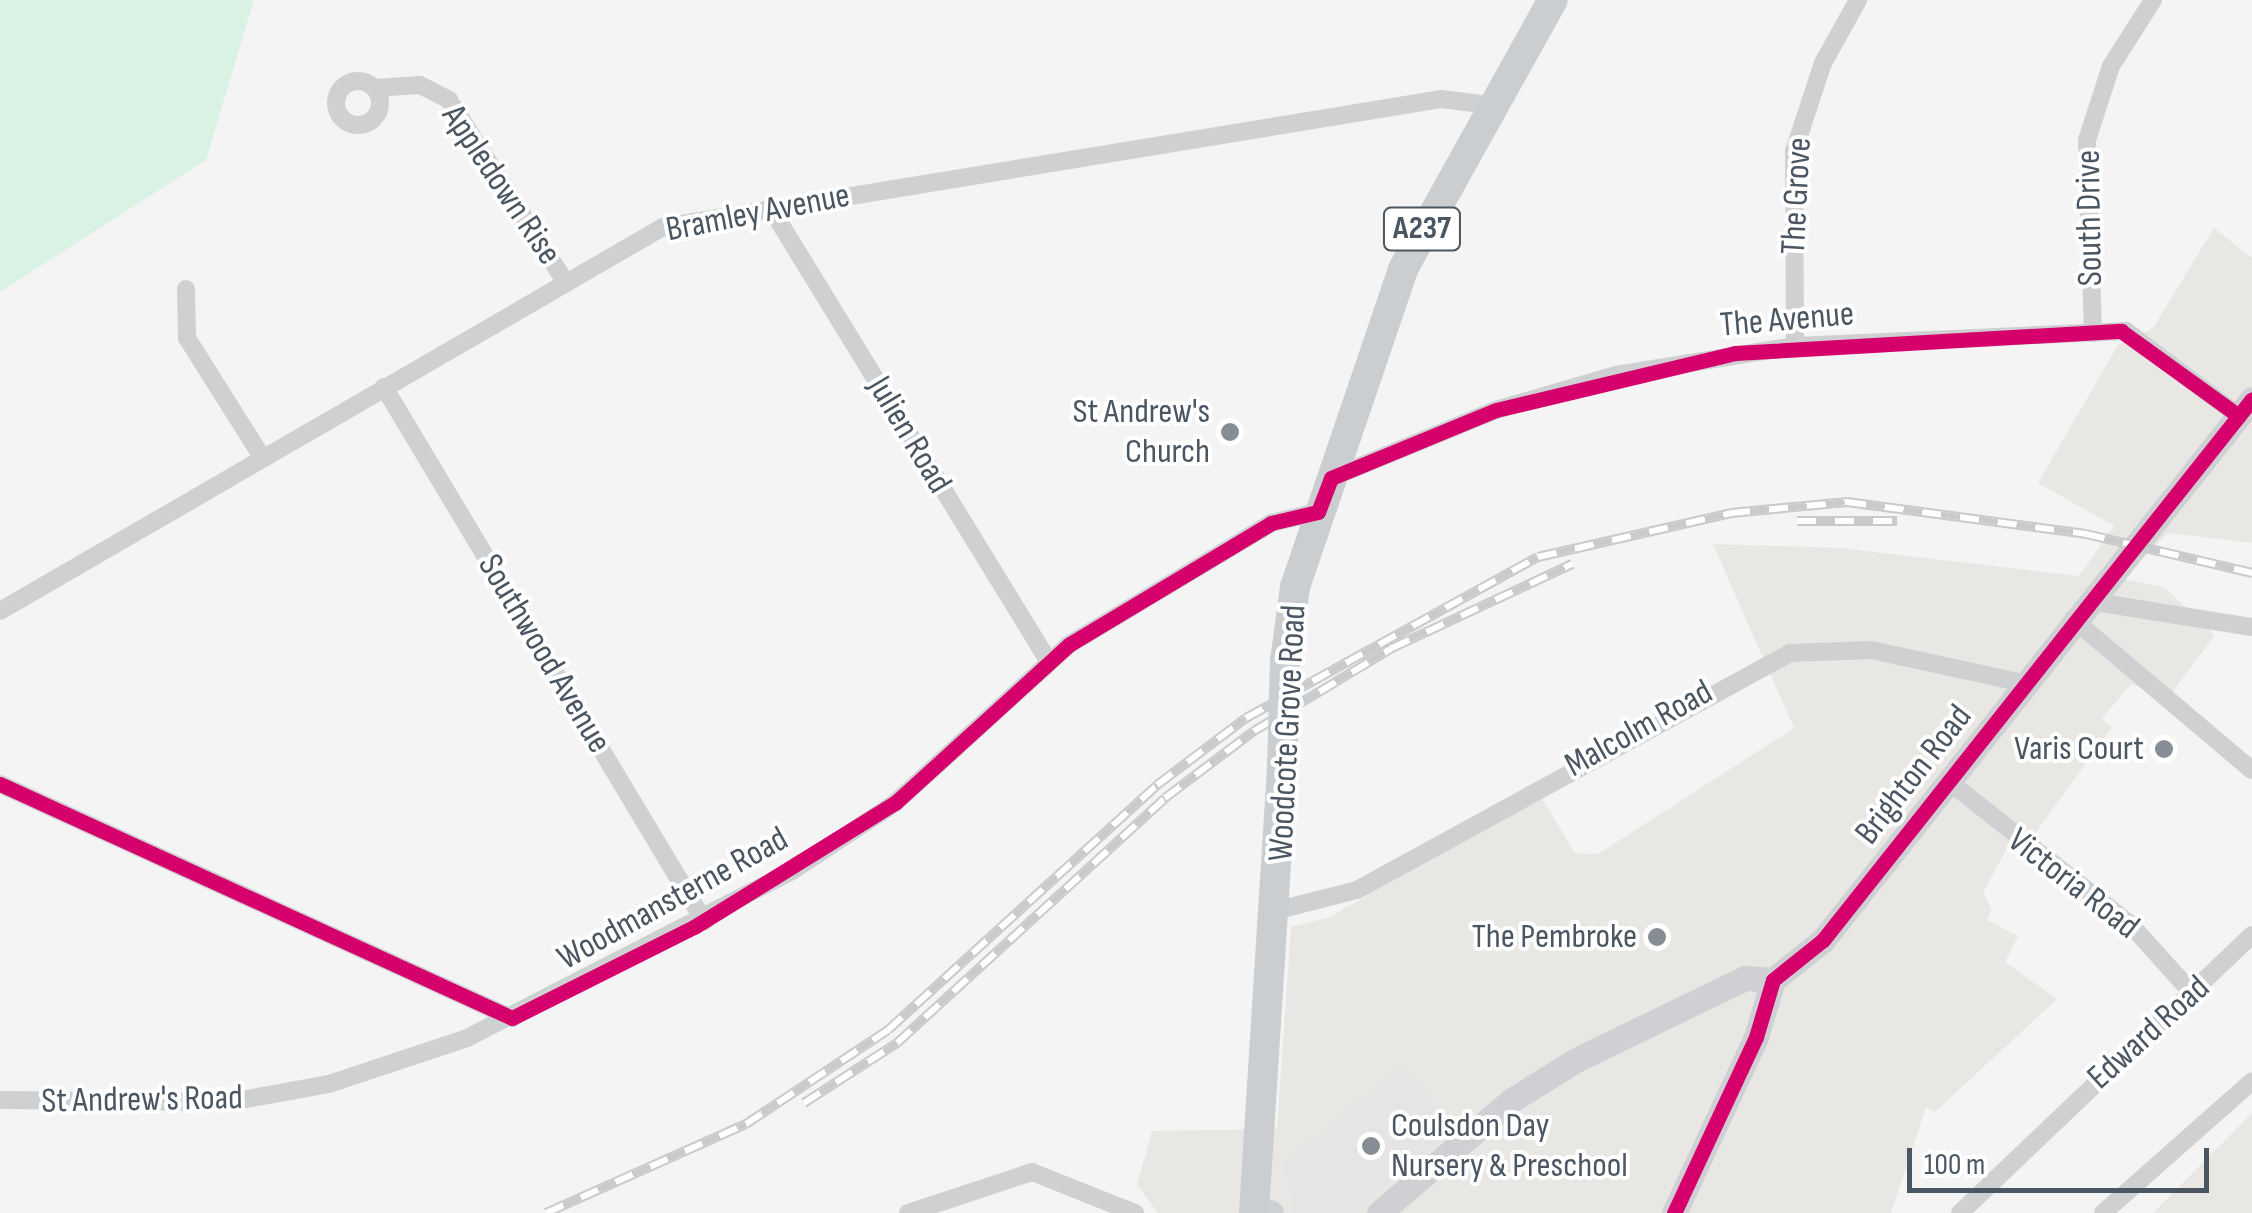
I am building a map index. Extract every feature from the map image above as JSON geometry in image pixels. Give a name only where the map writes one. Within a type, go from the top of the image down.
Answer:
[{"type":"main road","name":"Woodcote Grove Road","points":[[1254,1213],[1264,1162],[1278,910],[1285,662],[1318,512],[1403,268],[1490,106],[1554,0]]},
{"type":"main road","name":"Brighton Road","points":[[1674,1213],[1773,980],[1824,940],[2080,610],[2246,408]]},
{"type":"main road","points":[[1379,1213],[1512,1100],[1576,1060],[1745,978],[1773,980]]},
{"type":"main road","name":"Woodcote Grove Road","points":[[1264,1162],[1270,1213]]},
{"type":"street","name":"The Grove","points":[[1796,346],[1794,151],[1823,63],[1858,0]]},
{"type":"street","name":"South Drive","points":[[2092,333],[2087,140],[2111,66],[2153,0]]},
{"type":"street","name":"Appledown Rise","points":[[374,88],[420,85],[449,100],[566,283]]},
{"type":"street","name":"Bramley Avenue","points":[[0,611],[663,226],[1441,99],[1490,106]]},
{"type":"street","name":"Julien Road","points":[[770,207],[1048,662]]},
{"type":"street","points":[[186,289],[187,338],[262,457]]},
{"type":"street","name":"The Avenue","points":[[1331,478],[1552,393],[1796,346],[2132,333],[2246,408]]},
{"type":"street","name":"Southwood Avenue","points":[[384,387],[704,921]]},
{"type":"street","name":"Woodmansterne Road","points":[[512,1018],[704,921],[895,803],[1048,662],[1256,532],[1318,512]]},
{"type":"street","points":[[2080,610],[2252,626]]},
{"type":"street","points":[[2080,610],[2252,770]]},
{"type":"street","name":"Malcolm Road","points":[[1278,910],[1357,890],[1790,652],[1871,650],[2023,683]]},
{"type":"street","name":"Victoria Road","points":[[1947,780],[2130,924],[2193,994]]},
{"type":"street","points":[[0,784],[512,1018]]},
{"type":"street","name":"Edward Road","points":[[1960,1213],[2252,935]]},
{"type":"street","name":"St Andrew's Road","points":[[0,1100],[126,1107],[280,1095],[406,1061],[512,1018]]},
{"type":"street","points":[[2103,1213],[2252,1081]]},
{"type":"street","points":[[908,1213],[1032,1172],[1136,1213]]},
{"type":"shaded area","points":[[2214,228],[2252,258],[2252,543],[2168,533],[2123,579],[2164,587],[2215,635],[2172,692],[2130,685],[2102,719],[2112,727],[2034,835],[2007,848],[1983,893],[1992,909],[1987,920],[2018,936],[2005,962],[2057,999],[1935,1112],[1926,1107],[1891,1213],[1158,1213],[1137,1185],[1152,1131],[1277,1129],[1291,927],[1330,917],[1540,795],[1575,853],[1598,854],[1794,728],[1713,544],[1841,548],[2079,576],[2114,526],[2038,483],[2118,345],[2153,328]]},
{"type":"shaded area","name":"Coulsdon Day Nursery & Preschool","points":[[1404,1065],[1454,1131],[1353,1213],[1291,1213],[1286,1161]]},
{"type":"shaded area","points":[[2252,1113],[2252,1213],[2153,1213]]},
{"type":"green space","points":[[0,0],[254,0],[206,160],[0,292]]},
{"type":"railway","points":[[546,1213],[746,1124],[888,1030],[1157,785],[1246,718],[1538,557],[1731,513],[1847,502],[2086,534],[2252,573]]},
{"type":"railway","points":[[1797,521],[1897,521]]},
{"type":"railway","points":[[804,1103],[897,1043],[1165,798],[1254,731],[1392,648],[1572,564]]},
{"type":"cycle path","points":[[0,784],[512,1018],[694,927],[895,803],[1070,644],[1271,523],[1318,512],[1331,478],[1496,410],[1735,353],[2121,331],[2239,416]]},
{"type":"cycle path","points":[[1674,1213],[1756,1037],[1773,980],[1823,940],[2252,399]]},
{"type":"place","name":"St Andrew's Church","points":[[1230,432]]},
{"type":"place","name":"Varis Court","points":[[2164,749]]},
{"type":"place","name":"The Pembroke","points":[[1657,937]]},
{"type":"place","name":"Coulsdon Day Nursery & Preschool","points":[[1371,1146]]}]
